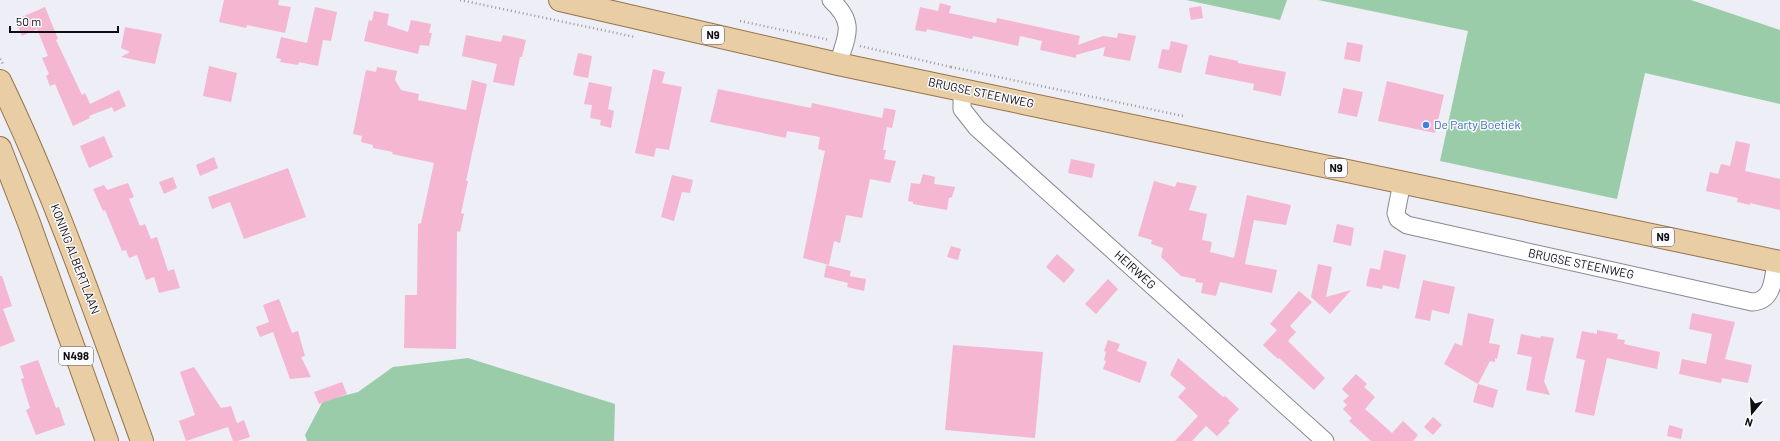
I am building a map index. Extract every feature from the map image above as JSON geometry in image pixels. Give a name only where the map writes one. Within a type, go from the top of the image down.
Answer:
[{"type":"main road","name":"BRUGSE STEENWEG","points":[[560,0],[838,64],[1778,262]]},
{"type":"main road","name":"KONING ALBERTLAAN","points":[[0,81],[15,112],[62,223],[142,441]]},
{"type":"main road","name":"N498","points":[[0,148],[29,223],[107,441]]},
{"type":"street","points":[[831,0],[842,10],[847,20],[848,31],[838,64]]},
{"type":"street","name":"HEIRWEG","points":[[962,89],[962,109],[977,128],[1325,441]]},
{"type":"street","name":"BRUGSE STEENWEG","points":[[1402,182],[1396,213],[1398,220],[1407,225],[1752,302],[1759,302],[1765,299],[1770,293],[1778,262]]},
{"type":"green space","points":[[1186,0],[1287,0],[1280,20]]},
{"type":"green space","points":[[1318,0],[1691,0],[1780,30],[1780,104],[1645,73],[1617,199],[1440,161],[1468,31]]},
{"type":"green space","points":[[468,358],[615,404],[614,441],[307,441],[305,435],[323,401],[358,392],[393,367]]},
{"type":"building","points":[[224,0],[279,0],[278,5],[291,7],[285,33],[247,25],[246,28],[219,22]]},
{"type":"building","points":[[940,3],[951,6],[949,13],[996,23],[997,18],[1080,36],[1078,45],[1103,36],[1117,38],[1118,33],[1136,36],[1130,61],[1103,56],[1105,47],[1076,55],[1076,58],[1040,50],[1042,41],[1020,36],[1018,46],[973,36],[972,39],[927,29],[926,32],[915,30],[920,7],[938,11]]},
{"type":"building","points":[[1201,6],[1203,18],[1191,20],[1189,8]]},
{"type":"building","points":[[45,7],[58,39],[56,40],[82,95],[85,93],[90,104],[119,90],[126,106],[114,112],[112,107],[89,116],[90,118],[73,126],[55,84],[50,86],[46,76],[49,74],[42,58],[48,56],[37,29],[22,36],[15,20]]},
{"type":"building","points":[[315,7],[337,12],[331,41],[323,40],[318,66],[299,62],[298,65],[280,62],[281,59],[276,58],[281,37],[307,43]]},
{"type":"building","points":[[374,11],[389,14],[387,25],[408,32],[411,20],[431,24],[429,33],[432,33],[429,46],[420,45],[418,54],[364,41],[369,20],[372,21]]},
{"type":"building","points":[[125,27],[162,34],[155,64],[121,57],[130,52],[121,48]]},
{"type":"building","points":[[466,35],[501,42],[503,35],[526,40],[522,57],[520,57],[514,86],[493,82],[497,64],[462,56]]},
{"type":"building","points":[[1171,41],[1188,45],[1181,73],[1158,68],[1162,49],[1169,50]]},
{"type":"building","points":[[1347,42],[1363,45],[1360,62],[1344,59]]},
{"type":"building","points":[[578,53],[592,56],[588,78],[573,75]]},
{"type":"building","points":[[1209,55],[1238,61],[1238,63],[1286,72],[1281,96],[1253,90],[1254,84],[1205,74]]},
{"type":"building","points":[[209,66],[237,73],[231,102],[203,96]]},
{"type":"building","points":[[377,67],[397,71],[395,80],[401,90],[419,94],[418,100],[466,110],[472,80],[487,84],[466,181],[468,181],[461,213],[464,214],[460,232],[457,231],[456,349],[404,348],[405,295],[417,295],[418,224],[421,223],[434,163],[392,154],[393,152],[373,148],[373,145],[361,142],[362,136],[353,134],[366,70],[376,72]]},
{"type":"building","points":[[653,69],[665,72],[662,83],[682,87],[669,150],[656,148],[654,157],[635,153]]},
{"type":"building","points":[[1387,81],[1444,95],[1435,133],[1378,121]]},
{"type":"building","points":[[589,82],[612,87],[608,109],[614,111],[611,128],[600,125],[601,120],[590,118],[592,105],[584,104]]},
{"type":"building","points":[[1343,88],[1363,92],[1357,117],[1338,113]]},
{"type":"building","points":[[718,89],[811,108],[812,103],[882,118],[884,108],[896,110],[892,128],[887,127],[883,150],[886,150],[884,159],[896,161],[890,183],[870,179],[862,218],[846,215],[840,243],[834,241],[829,265],[803,258],[825,151],[818,149],[820,137],[787,131],[786,138],[710,122]]},
{"type":"building","points":[[104,136],[113,157],[89,168],[80,146]]},
{"type":"building","points":[[1736,141],[1750,144],[1745,171],[1780,179],[1780,210],[1750,203],[1750,205],[1737,202],[1738,198],[1706,191],[1710,172],[1718,174],[1721,164],[1730,166]]},
{"type":"building","points":[[214,157],[218,168],[200,176],[196,165]]},
{"type":"building","points":[[1071,159],[1095,164],[1092,178],[1068,173]]},
{"type":"building","points":[[288,168],[306,217],[244,239],[230,202],[212,209],[208,197]]},
{"type":"building","points":[[923,174],[935,177],[934,184],[955,187],[952,197],[949,198],[947,210],[913,204],[913,202],[908,201],[911,183],[920,184]]},
{"type":"building","points":[[672,175],[693,180],[690,193],[682,192],[674,221],[661,217]]},
{"type":"building","points":[[173,177],[177,188],[164,194],[159,182]]},
{"type":"building","points":[[1154,181],[1175,187],[1177,182],[1197,186],[1189,210],[1207,214],[1202,240],[1212,242],[1210,252],[1234,258],[1247,195],[1291,205],[1286,225],[1254,220],[1245,264],[1277,270],[1272,293],[1220,282],[1216,296],[1201,293],[1203,283],[1195,282],[1196,279],[1181,276],[1161,257],[1163,248],[1151,244],[1152,240],[1138,236]]},
{"type":"building","points":[[128,183],[134,197],[129,199],[140,226],[145,224],[151,239],[157,237],[168,271],[174,269],[180,288],[159,293],[154,277],[146,280],[137,255],[129,258],[126,250],[122,251],[105,210],[103,211],[93,189],[104,185],[107,190]]},
{"type":"building","points":[[1337,224],[1354,228],[1351,246],[1333,242]]},
{"type":"building","points":[[951,246],[961,249],[958,260],[947,257]]},
{"type":"building","points":[[1384,250],[1406,255],[1399,289],[1383,285],[1382,289],[1366,286],[1370,268],[1380,270]]},
{"type":"building","points":[[1057,254],[1075,270],[1064,283],[1046,267]]},
{"type":"building","points":[[1318,264],[1332,267],[1326,297],[1351,290],[1330,314],[1311,297]]},
{"type":"building","points":[[826,265],[851,271],[850,276],[866,279],[864,291],[847,287],[848,283],[824,277]]},
{"type":"building","points":[[0,276],[2,276],[12,306],[3,309],[15,341],[0,347]]},
{"type":"building","points":[[1108,279],[1118,289],[1096,314],[1085,304]]},
{"type":"building","points":[[1423,280],[1455,287],[1449,314],[1432,310],[1430,321],[1415,318]]},
{"type":"building","points":[[1299,291],[1312,302],[1290,326],[1296,332],[1288,341],[1325,378],[1314,390],[1263,345],[1277,330],[1270,324]]},
{"type":"building","points":[[279,299],[292,333],[298,331],[305,356],[301,357],[311,377],[290,379],[273,332],[260,337],[256,327],[269,322],[263,305]]},
{"type":"building","points":[[1468,313],[1494,319],[1489,343],[1500,345],[1497,359],[1495,358],[1495,362],[1490,361],[1478,384],[1444,364],[1455,343],[1462,346]]},
{"type":"building","points":[[1692,313],[1735,322],[1725,359],[1752,365],[1748,383],[1722,378],[1721,383],[1679,374],[1682,359],[1706,364],[1712,334],[1689,329]]},
{"type":"building","points":[[1597,330],[1618,334],[1617,339],[1625,340],[1624,344],[1660,352],[1657,369],[1607,358],[1594,416],[1575,412],[1585,360],[1576,358],[1582,331],[1597,334]]},
{"type":"building","points":[[1521,334],[1540,338],[1541,336],[1554,338],[1544,381],[1550,395],[1526,390],[1532,357],[1517,354]]},
{"type":"building","points":[[1108,340],[1120,344],[1117,351],[1147,362],[1140,383],[1103,369],[1106,361],[1104,360],[1106,352],[1104,351]]},
{"type":"building","points":[[953,345],[1043,352],[1035,438],[945,430]]},
{"type":"building","points":[[1178,358],[1239,409],[1228,421],[1230,423],[1217,436],[1206,426],[1192,441],[1175,441],[1198,416],[1178,397],[1186,388],[1170,375]]},
{"type":"building","points":[[38,360],[56,408],[59,407],[65,425],[36,435],[26,410],[30,408],[21,379],[24,378],[20,366]]},
{"type":"building","points":[[194,367],[221,408],[231,406],[237,423],[244,420],[250,437],[233,441],[228,427],[186,441],[179,421],[195,415],[180,372]]},
{"type":"building","points":[[1356,374],[1367,384],[1364,387],[1375,397],[1365,409],[1392,433],[1403,421],[1418,435],[1413,441],[1371,441],[1349,421],[1352,418],[1343,409],[1347,405],[1343,401],[1349,396],[1342,389]]},
{"type":"building","points":[[342,382],[347,394],[319,404],[314,392]]},
{"type":"building","points":[[1478,384],[1498,390],[1493,408],[1473,402]]},
{"type":"building","points":[[1433,417],[1442,425],[1433,435],[1424,427]]},
{"type":"building","points":[[1669,425],[1683,429],[1681,439],[1667,436]]},
{"type":"place","name":"De Party Boetiek","points":[[1426,125]]}]
